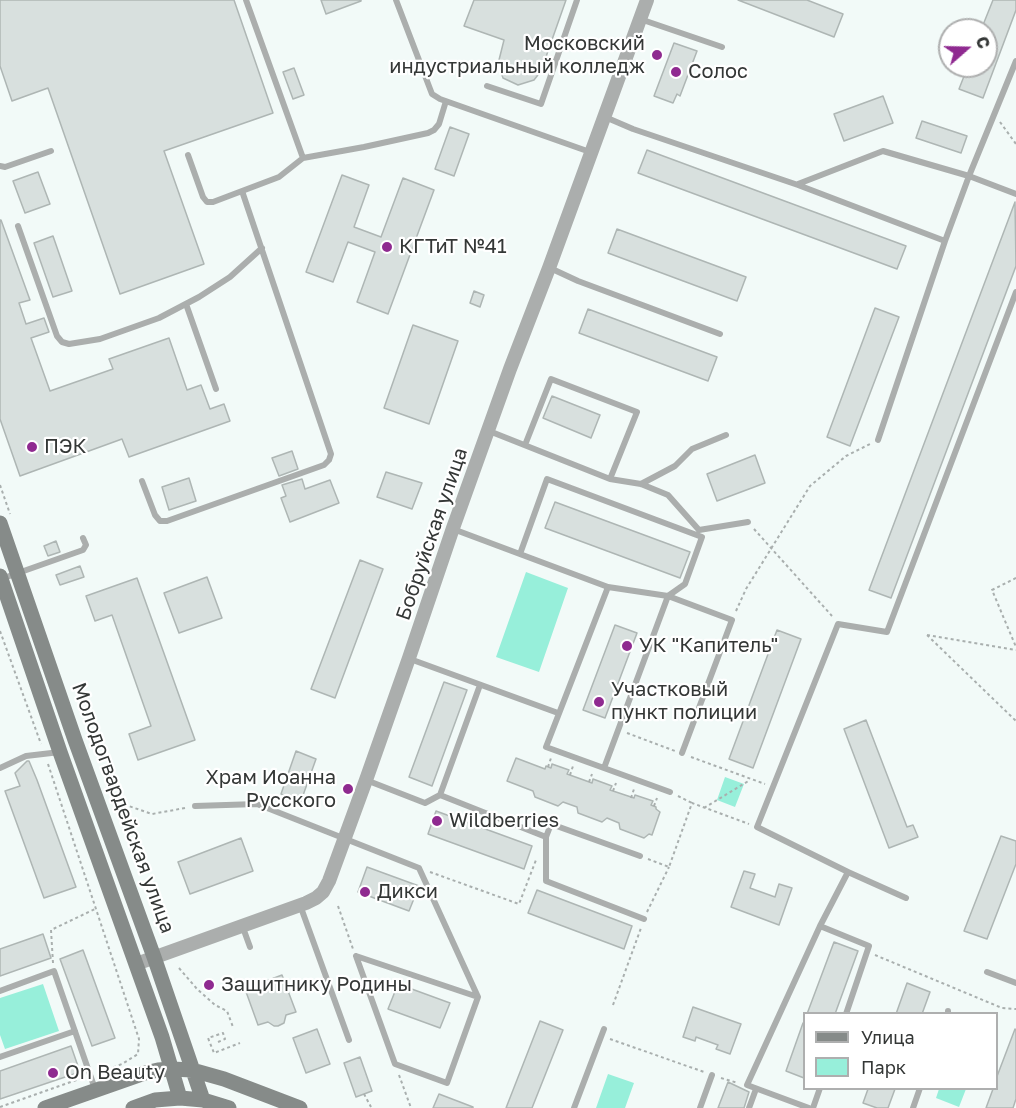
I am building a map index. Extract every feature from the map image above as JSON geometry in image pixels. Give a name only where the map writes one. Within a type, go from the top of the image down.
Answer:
[{"type":"main road","name":"Молодогвардейская улица","points":[[0,523],[204,1104]]},
{"type":"main road","name":"Молодогвардейская улица","points":[[0,578],[53,753],[136,964],[182,1103]]},
{"type":"main road","points":[[45,1108],[93,1083],[172,1069],[192,1070],[231,1081],[300,1108]]},
{"type":"main road","points":[[133,1108],[155,1100],[169,1098],[182,1103],[230,1108]]},
{"type":"street","name":"Бобруйская улица","points":[[136,964],[300,905],[316,898],[323,892],[329,881],[510,369],[647,0]]},
{"type":"lane","points":[[246,0],[303,158]]},
{"type":"lane","points":[[396,0],[432,94],[591,152]]},
{"type":"lane","points":[[487,86],[541,104],[577,0]]},
{"type":"lane","points":[[640,19],[722,47]]},
{"type":"lane","points":[[878,440],[969,176],[1016,61]]},
{"type":"lane","points":[[188,155],[203,197],[207,202],[213,202],[279,177],[303,158],[428,133],[439,124],[446,101]]},
{"type":"lane","points":[[604,117],[798,185],[945,242]]},
{"type":"lane","points":[[0,166],[5,167],[51,151]]},
{"type":"lane","points":[[798,185],[884,151],[969,176],[1016,194]]},
{"type":"lane","points":[[142,481],[155,515],[160,521],[167,521],[324,465],[329,460],[331,454],[242,191]]},
{"type":"lane","points":[[18,226],[57,336],[62,342],[69,344],[100,339],[159,318],[199,297],[230,277],[262,248]]},
{"type":"lane","points":[[549,268],[720,334]]},
{"type":"lane","points":[[906,898],[757,827],[838,624],[887,632],[1016,292]]},
{"type":"lane","points":[[186,304],[216,389]]},
{"type":"lane","points":[[525,446],[551,379],[637,412],[610,479]]},
{"type":"lane","points":[[489,430],[610,479],[641,484],[668,495],[699,530],[748,522]]},
{"type":"lane","points":[[641,484],[675,466],[692,449],[726,435]]},
{"type":"lane","points":[[520,554],[547,479],[702,537],[685,584],[668,596],[604,768]]},
{"type":"lane","points":[[453,528],[608,587],[668,596],[732,620],[682,753]]},
{"type":"lane","points":[[0,578],[83,550],[86,545],[83,538]]},
{"type":"lane","points":[[608,587],[546,747],[670,792]]},
{"type":"lane","points":[[409,658],[558,713]]},
{"type":"lane","points":[[366,780],[424,803],[440,795],[480,685]]},
{"type":"lane","points":[[0,768],[26,756],[53,753]]},
{"type":"lane","points":[[440,795],[546,837]]},
{"type":"lane","points":[[195,806],[257,804],[419,868],[478,997],[447,1083],[395,1064],[356,956]]},
{"type":"lane","points":[[640,856],[551,824],[546,837],[546,881],[644,918]]},
{"type":"lane","points":[[809,1108],[747,1085],[820,926],[848,872]]},
{"type":"lane","points":[[300,905],[349,1040]]},
{"type":"lane","points":[[242,925],[250,946]]},
{"type":"lane","points":[[820,926],[869,946],[847,1012]]},
{"type":"lane","points":[[356,956],[478,997]]},
{"type":"lane","points":[[0,991],[54,971],[93,1083]]},
{"type":"lane","points":[[987,972],[1016,983]]},
{"type":"lane","points":[[0,1057],[75,1031]]},
{"type":"lane","points":[[574,1108],[603,1032]]},
{"type":"lane","points":[[700,1108],[712,1076]]},
{"type":"lane","points":[[749,1108],[756,1089]]},
{"type":"lane","points":[[813,1108],[820,1090]]},
{"type":"lane","points":[[913,1108],[920,1090]]},
{"type":"path","points":[[994,114],[1016,144]]},
{"type":"path","points":[[732,620],[746,589],[810,486],[846,456],[878,440]]},
{"type":"path","points":[[748,522],[838,624]]},
{"type":"path","points":[[1016,578],[992,590],[1016,648]]},
{"type":"path","points":[[0,631],[53,753],[96,909],[139,1039],[138,1054],[93,1083],[0,1107]]},
{"type":"path","points":[[1016,648],[927,635],[1016,721]]},
{"type":"path","points":[[619,730],[773,787]]},
{"type":"path","points":[[548,767],[552,757]]},
{"type":"path","points":[[570,775],[573,765]]},
{"type":"path","points":[[589,782],[593,772]]},
{"type":"path","points":[[704,808],[752,779]]},
{"type":"path","points":[[613,791],[617,781]]},
{"type":"path","points":[[631,798],[634,787]]},
{"type":"path","points":[[670,792],[704,808],[757,827]]},
{"type":"path","points":[[654,806],[658,796]]},
{"type":"path","points":[[113,804],[117,802],[152,814],[195,806]]},
{"type":"path","points":[[613,1005],[644,918],[669,867],[692,803]]},
{"type":"path","points":[[640,856],[669,867]]},
{"type":"path","points":[[419,868],[519,904],[537,859]]},
{"type":"path","points":[[338,906],[356,956]]},
{"type":"path","points":[[54,971],[51,930],[96,909]]},
{"type":"path","points":[[867,952],[1002,1008],[1016,1010]]},
{"type":"path","points":[[179,968],[197,989],[215,1005],[227,1011],[233,1027]]},
{"type":"path","points":[[603,1032],[712,1076],[747,1085]]},
{"type":"path","points":[[218,1042],[225,1039],[223,1033],[208,1038],[214,1053],[240,1043]]},
{"type":"path","points":[[395,1064],[411,1108]]},
{"type":"path","points":[[364,1094],[371,1107]]},
{"type":"green space","points":[[526,572],[568,588],[539,672],[496,657]]},
{"type":"green space","points":[[725,777],[744,784],[735,807],[717,800]]},
{"type":"green space","points":[[43,984],[59,1031],[5,1049],[0,1035],[0,998]]},
{"type":"green space","points":[[608,1074],[634,1083],[625,1108],[596,1108]]},
{"type":"green space","points":[[939,1090],[966,1090],[959,1107],[936,1098]]},
{"type":"building","points":[[0,0],[234,0],[273,113],[164,151],[204,264],[120,294],[48,88],[12,101],[0,66]]},
{"type":"building","points":[[321,0],[361,0],[361,1],[326,14]]},
{"type":"building","points":[[474,0],[566,0],[541,71],[534,80],[518,85],[503,78],[498,64],[504,40],[464,26]]},
{"type":"building","points":[[738,0],[807,0],[843,14],[834,37]]},
{"type":"building","points":[[993,0],[1016,0],[1016,10],[998,58],[998,18],[986,18]]},
{"type":"building","name":"Солос","points":[[674,43],[697,51],[680,96],[677,94],[673,103],[654,96]]},
{"type":"building","points":[[294,68],[304,95],[293,99],[283,72]]},
{"type":"building","points":[[963,78],[990,78],[983,98],[959,89]]},
{"type":"building","points":[[883,96],[893,123],[844,141],[834,114]]},
{"type":"building","points":[[922,121],[967,136],[961,153],[916,138]]},
{"type":"building","points":[[450,127],[469,134],[454,176],[435,169]]},
{"type":"building","points":[[647,150],[906,246],[897,269],[638,173]]},
{"type":"building","points":[[38,172],[50,204],[25,213],[13,181]]},
{"type":"building","name":"КГТиТ №41","points":[[342,175],[369,185],[354,227],[381,237],[403,178],[434,190],[388,314],[357,302],[375,252],[348,242],[333,282],[306,272]]},
{"type":"building","points":[[1015,202],[1016,266],[891,598],[869,590]]},
{"type":"building","points":[[0,220],[30,300],[19,303],[26,324],[44,318],[49,332],[31,338],[50,391],[113,369],[109,359],[169,338],[187,390],[201,385],[210,409],[224,404],[230,421],[129,457],[122,439],[20,476],[0,419]]},
{"type":"building","points":[[617,229],[746,277],[737,301],[608,253]]},
{"type":"building","points":[[53,236],[72,291],[53,297],[34,243]]},
{"type":"building","points":[[474,291],[484,295],[480,307],[470,303]]},
{"type":"building","points":[[875,308],[899,317],[850,446],[827,437]]},
{"type":"building","points":[[588,309],[717,357],[708,381],[579,333]]},
{"type":"building","points":[[413,325],[458,341],[429,424],[384,408]]},
{"type":"building","points":[[552,396],[600,415],[591,438],[543,418]]},
{"type":"building","points":[[292,451],[298,469],[279,476],[272,458]]},
{"type":"building","points":[[755,455],[765,483],[717,501],[707,474]]},
{"type":"building","points":[[386,472],[422,483],[412,509],[377,497]]},
{"type":"building","points":[[189,478],[196,501],[169,510],[162,487]]},
{"type":"building","points":[[302,479],[305,489],[330,480],[339,503],[290,522],[281,498],[286,496],[282,485]]},
{"type":"building","points":[[555,502],[690,552],[680,578],[545,528]]},
{"type":"building","points":[[56,541],[60,552],[48,556],[44,546]]},
{"type":"building","points":[[360,560],[383,569],[335,698],[311,689]]},
{"type":"building","points":[[80,566],[84,577],[60,585],[56,575]]},
{"type":"building","points":[[207,577],[222,618],[179,633],[164,593]]},
{"type":"building","points":[[137,578],[195,740],[138,760],[129,734],[151,726],[112,615],[95,621],[86,596]]},
{"type":"building","points":[[615,625],[637,633],[605,718],[583,710]]},
{"type":"building","points":[[777,630],[801,639],[753,768],[729,759]]},
{"type":"building","points":[[444,682],[467,690],[432,786],[409,777]]},
{"type":"building","points":[[866,720],[907,827],[913,825],[918,837],[889,848],[844,729]]},
{"type":"building","points":[[296,751],[316,759],[301,801],[281,794]]},
{"type":"building","points":[[516,758],[545,769],[546,766],[551,768],[552,764],[569,770],[567,774],[592,783],[593,779],[612,786],[610,790],[634,798],[635,795],[653,801],[651,805],[660,812],[652,835],[649,834],[644,838],[620,829],[619,823],[607,818],[602,822],[578,813],[577,807],[563,802],[558,806],[535,797],[533,791],[507,781]]},
{"type":"building","points":[[27,761],[37,780],[76,887],[44,898],[5,791],[20,786],[15,773]]},
{"type":"building","points":[[436,811],[532,846],[524,869],[428,834]]},
{"type":"building","points":[[1001,836],[1016,841],[1016,864],[987,939],[964,931]]},
{"type":"building","points":[[241,838],[253,871],[190,894],[178,862]]},
{"type":"building","points":[[367,867],[419,886],[409,911],[358,892]]},
{"type":"building","points":[[744,871],[755,874],[750,888],[775,897],[779,884],[792,888],[779,925],[731,907]]},
{"type":"building","points":[[537,890],[632,926],[624,949],[528,913]]},
{"type":"building","points":[[43,934],[51,958],[0,976],[0,949]]},
{"type":"building","points":[[834,942],[858,951],[836,1012],[808,1012]]},
{"type":"building","points":[[83,950],[115,1038],[92,1046],[60,959]]},
{"type":"building","points":[[282,975],[296,1012],[286,1015],[284,1023],[278,1026],[268,1022],[258,1025],[245,989]]},
{"type":"building","points":[[907,983],[930,992],[923,1012],[897,1012]]},
{"type":"building","points":[[398,984],[450,1003],[440,1028],[388,1009]]},
{"type":"building","points":[[693,1007],[741,1024],[730,1054],[716,1049],[718,1045],[696,1037],[695,1041],[683,1037]]},
{"type":"building","points":[[540,1021],[563,1030],[532,1108],[506,1108]]},
{"type":"building","points":[[803,1023],[803,1078],[786,1071]]},
{"type":"building","points":[[317,1029],[330,1064],[306,1073],[293,1038]]},
{"type":"building","points":[[1015,1029],[1016,1099],[1013,1108],[986,1108],[993,1090],[998,1090],[998,1074]]},
{"type":"building","points":[[71,1046],[80,1072],[0,1099],[0,1071]]},
{"type":"building","points":[[360,1057],[372,1091],[356,1097],[344,1063]]},
{"type":"building","points":[[728,1082],[749,1092],[744,1108],[718,1108]]},
{"type":"building","points":[[868,1090],[895,1090],[888,1108],[877,1108],[863,1103]]},
{"type":"building","points":[[439,1094],[473,1107],[473,1108],[433,1108]]},
{"type":"place","name":"Московский индустриальный колледж","points":[[657,55]]},
{"type":"place","name":"Солос","points":[[676,72]]},
{"type":"place","name":"КГТиТ №41","points":[[387,247]]},
{"type":"place","name":"ПЭК","points":[[32,447]]},
{"type":"place","name":"УК \"Капитель\"","points":[[627,646]]},
{"type":"place","name":"Участковый пункт полиции","points":[[599,702]]},
{"type":"place","name":"Храм Иоанна Русского","points":[[348,789]]},
{"type":"place","name":"Wildberries","points":[[437,821]]},
{"type":"place","name":"Дикси","points":[[365,892]]},
{"type":"place","name":"Защитнику Родины","points":[[209,985]]},
{"type":"place","name":"On Beauty","points":[[53,1073]]}]
